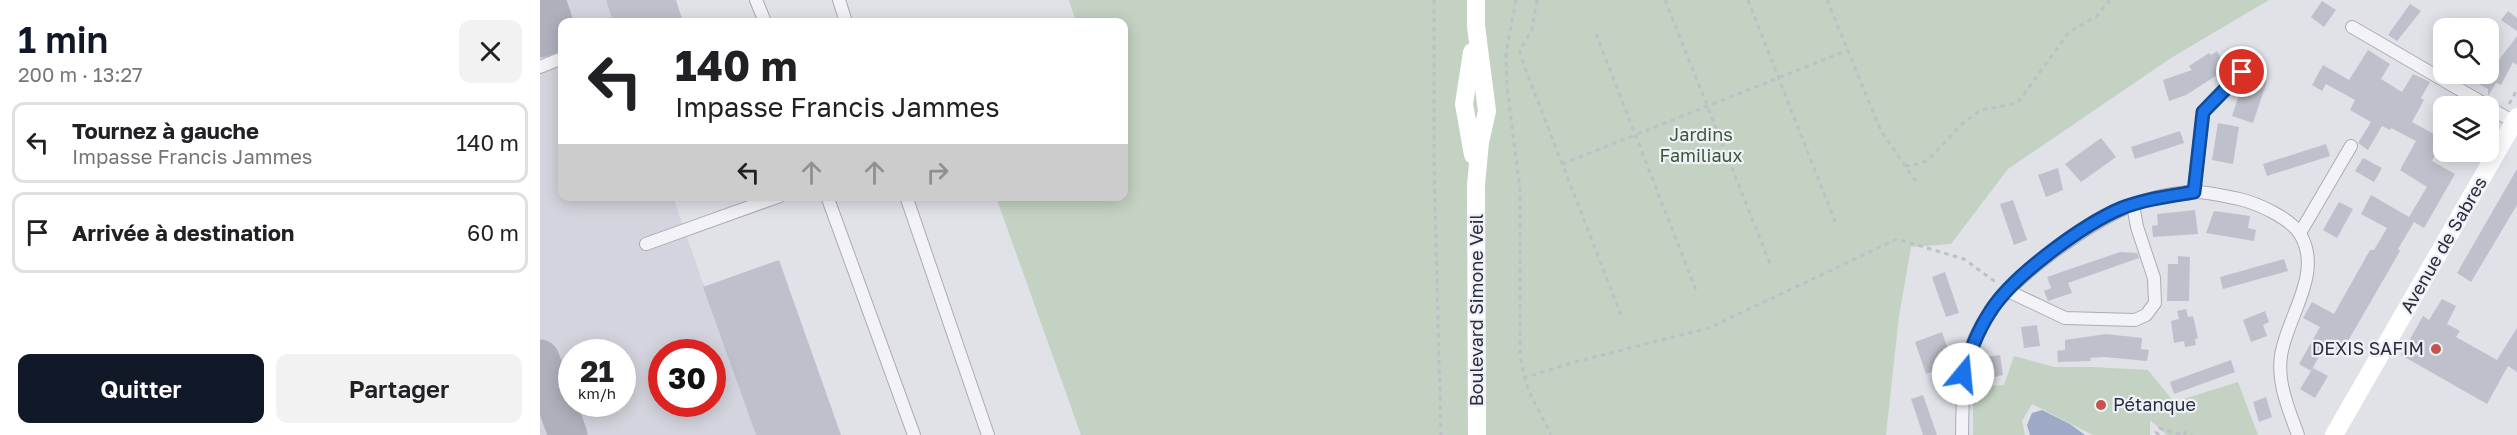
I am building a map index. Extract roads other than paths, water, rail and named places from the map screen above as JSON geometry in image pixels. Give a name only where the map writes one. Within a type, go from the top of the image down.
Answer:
[{"type":"main road","name":"Boulevard Simone Veil","points":[[1476,0],[1476,26],[1464,104],[1476,185],[1477,435]]},
{"type":"main road","name":"Avenue de Sabres","points":[[2334,435],[2516,119]]},
{"type":"street","points":[[756,0],[763,18]]},
{"type":"street","points":[[839,0],[845,18]]},
{"type":"street","points":[[2352,27],[2469,96]]},
{"type":"street","points":[[540,67],[558,60]]},
{"type":"street","points":[[2194,192],[2203,112],[2242,72]]},
{"type":"street","points":[[2499,112],[2516,119]]},
{"type":"street","points":[[2300,233],[2351,146]]},
{"type":"street","points":[[1962,435],[1963,374],[1974,339],[1991,309],[2008,291],[2076,234],[2123,208],[2158,198],[2194,192],[2250,201],[2271,209],[2300,233],[2308,258],[2306,284],[2281,356],[2282,384],[2298,435]]},
{"type":"street","points":[[646,244],[766,201]]},
{"type":"street","points":[[830,201],[914,435]]},
{"type":"street","points":[[908,201],[988,435]]},
{"type":"street","points":[[2008,291],[2065,318],[2135,320],[2146,315],[2155,303],[2154,278],[2133,205]]},
{"type":"water","points":[[2042,410],[2070,424],[2085,435],[2030,435],[2027,425],[2032,413]]},
{"type":"place","name":"DEXIS SAFIM","points":[[2436,349]]},
{"type":"place","name":"Pétanque","points":[[2101,405]]},
{"type":"park label","name":"Jardins Familiaux","points":[[1701,145]]}]
